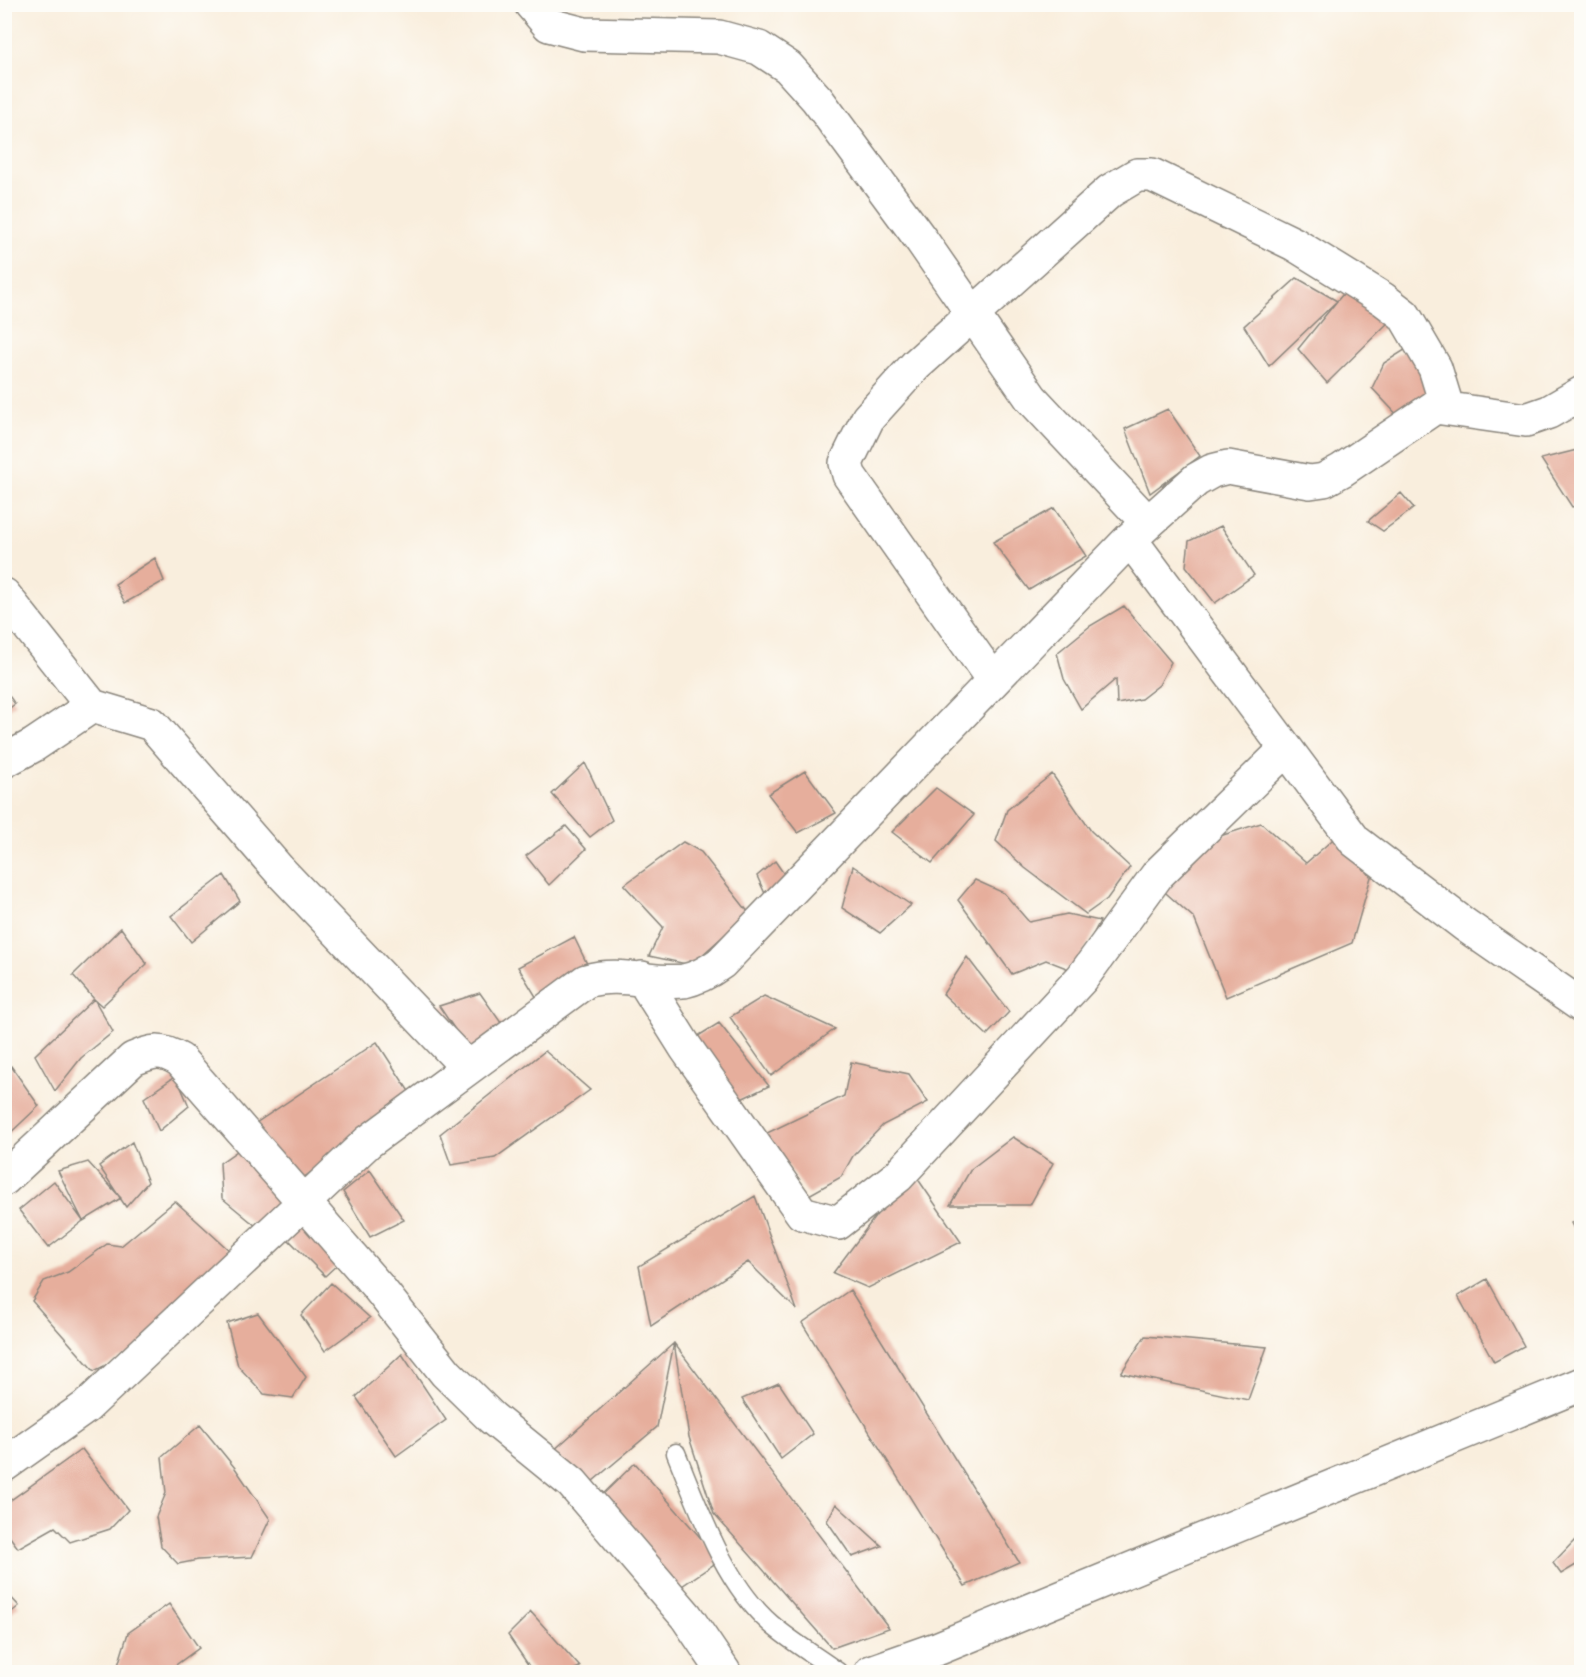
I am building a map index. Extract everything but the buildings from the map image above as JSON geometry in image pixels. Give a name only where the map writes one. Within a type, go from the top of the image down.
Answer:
[{"type":"street","points":[[531,4],[549,25],[584,34],[718,37],[759,48],[788,67],[817,99],[975,313],[1031,398],[1139,531],[1287,749],[1355,841],[1465,926],[1580,1005]]},
{"type":"street","points":[[993,680],[849,475],[846,463],[868,418],[916,365],[1110,191],[1137,175],[1152,175],[1294,244],[1383,299],[1404,315],[1435,368],[1447,407]]},
{"type":"street","points":[[4,1465],[86,1407],[368,1142],[586,981],[603,976],[683,981],[705,974],[722,963],[1139,531],[1196,480],[1212,471],[1228,467],[1310,482],[1324,480],[1435,407],[1447,407],[1511,420],[1526,420],[1549,412],[1581,393]]},
{"type":"street","points":[[4,595],[92,706],[152,724],[280,871],[468,1068]]},
{"type":"street","points":[[4,761],[34,745],[92,706]]},
{"type":"street","points":[[642,978],[686,1048],[802,1213],[838,1223],[898,1176],[1082,978],[1158,874],[1287,749]]},
{"type":"street","points":[[4,1179],[133,1059],[151,1052],[166,1052],[180,1060],[378,1287],[447,1372],[492,1418],[572,1483],[686,1616],[724,1672]]},
{"type":"street","points":[[871,1672],[939,1648],[1581,1384]]},
{"type":"lane","points":[[676,1453],[712,1540],[756,1608],[771,1624],[838,1672]]}]
